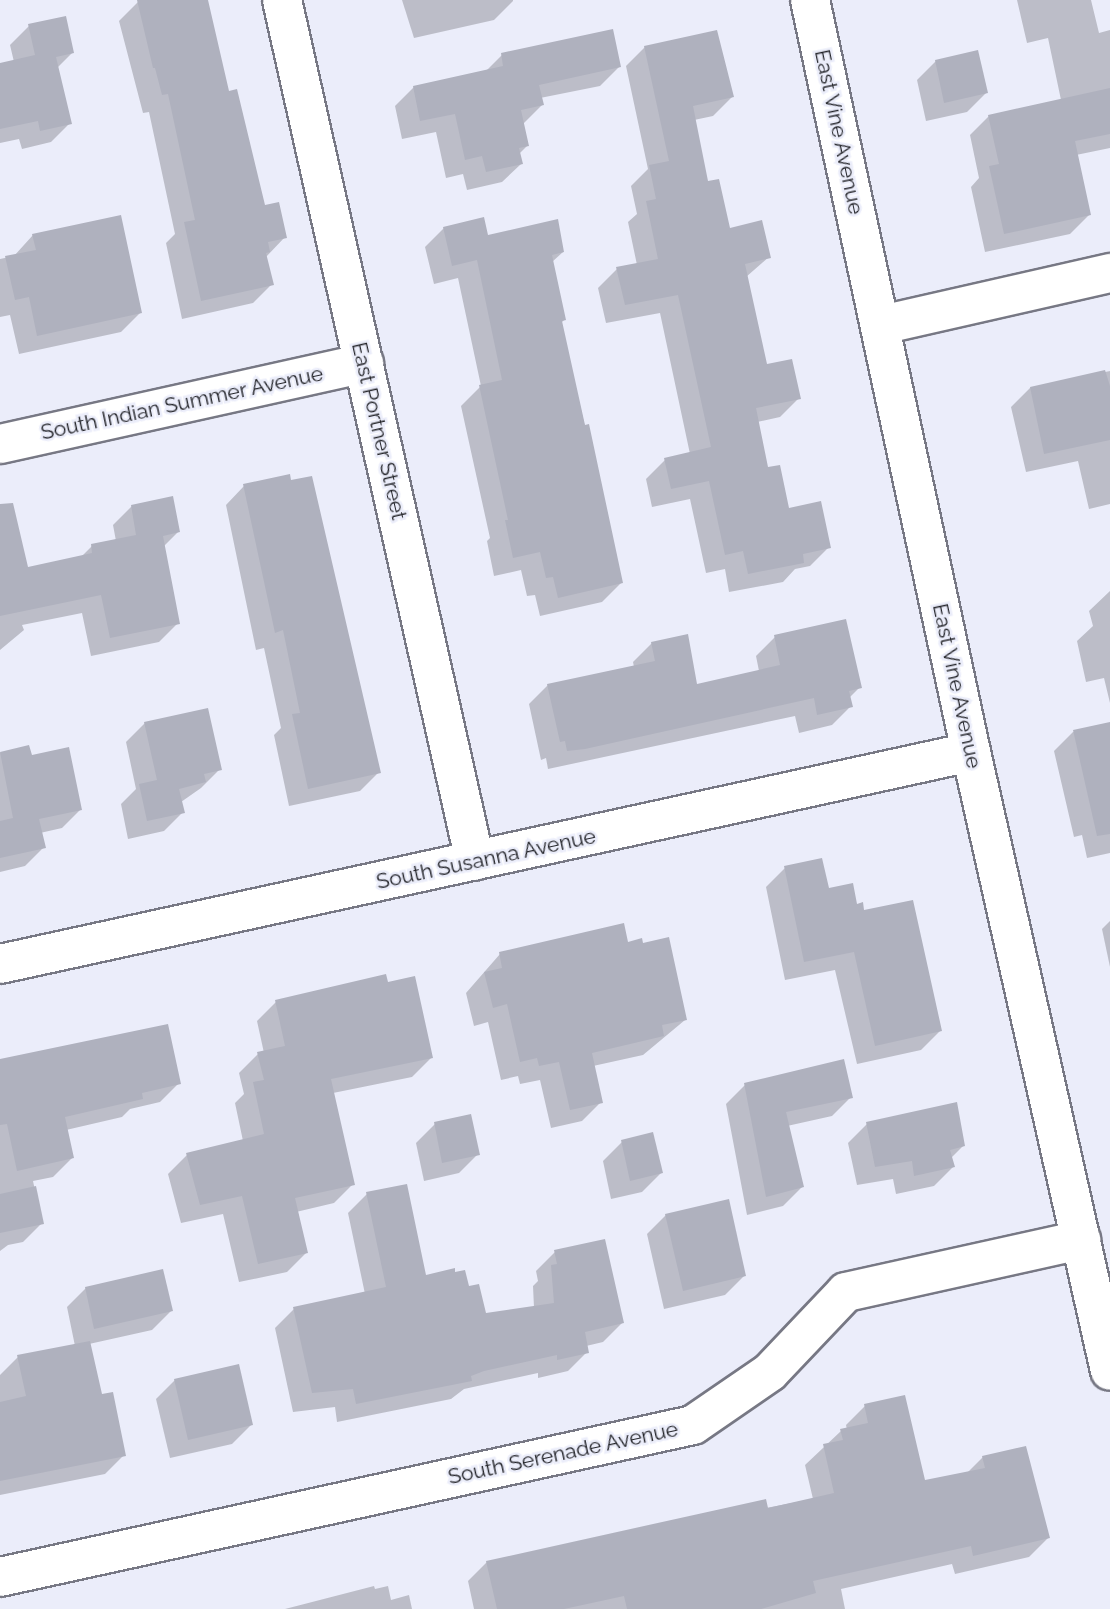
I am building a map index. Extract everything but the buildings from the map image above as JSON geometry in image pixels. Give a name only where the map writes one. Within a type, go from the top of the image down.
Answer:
[{"type":"street","name":"East Portner Street","points":[[282,0],[475,861]]},
{"type":"street","name":"East Vine Avenue","points":[[810,0],[971,752],[1110,1371]]},
{"type":"street","points":[[881,325],[1110,273]]},
{"type":"street","name":"South Indian Summer Avenue","points":[[0,444],[364,363]]},
{"type":"street","name":"South Susanna Avenue","points":[[0,964],[971,752]]},
{"type":"street","name":"South Serenade Avenue","points":[[0,1577],[693,1425],[770,1372],[846,1292],[1081,1240]]}]
